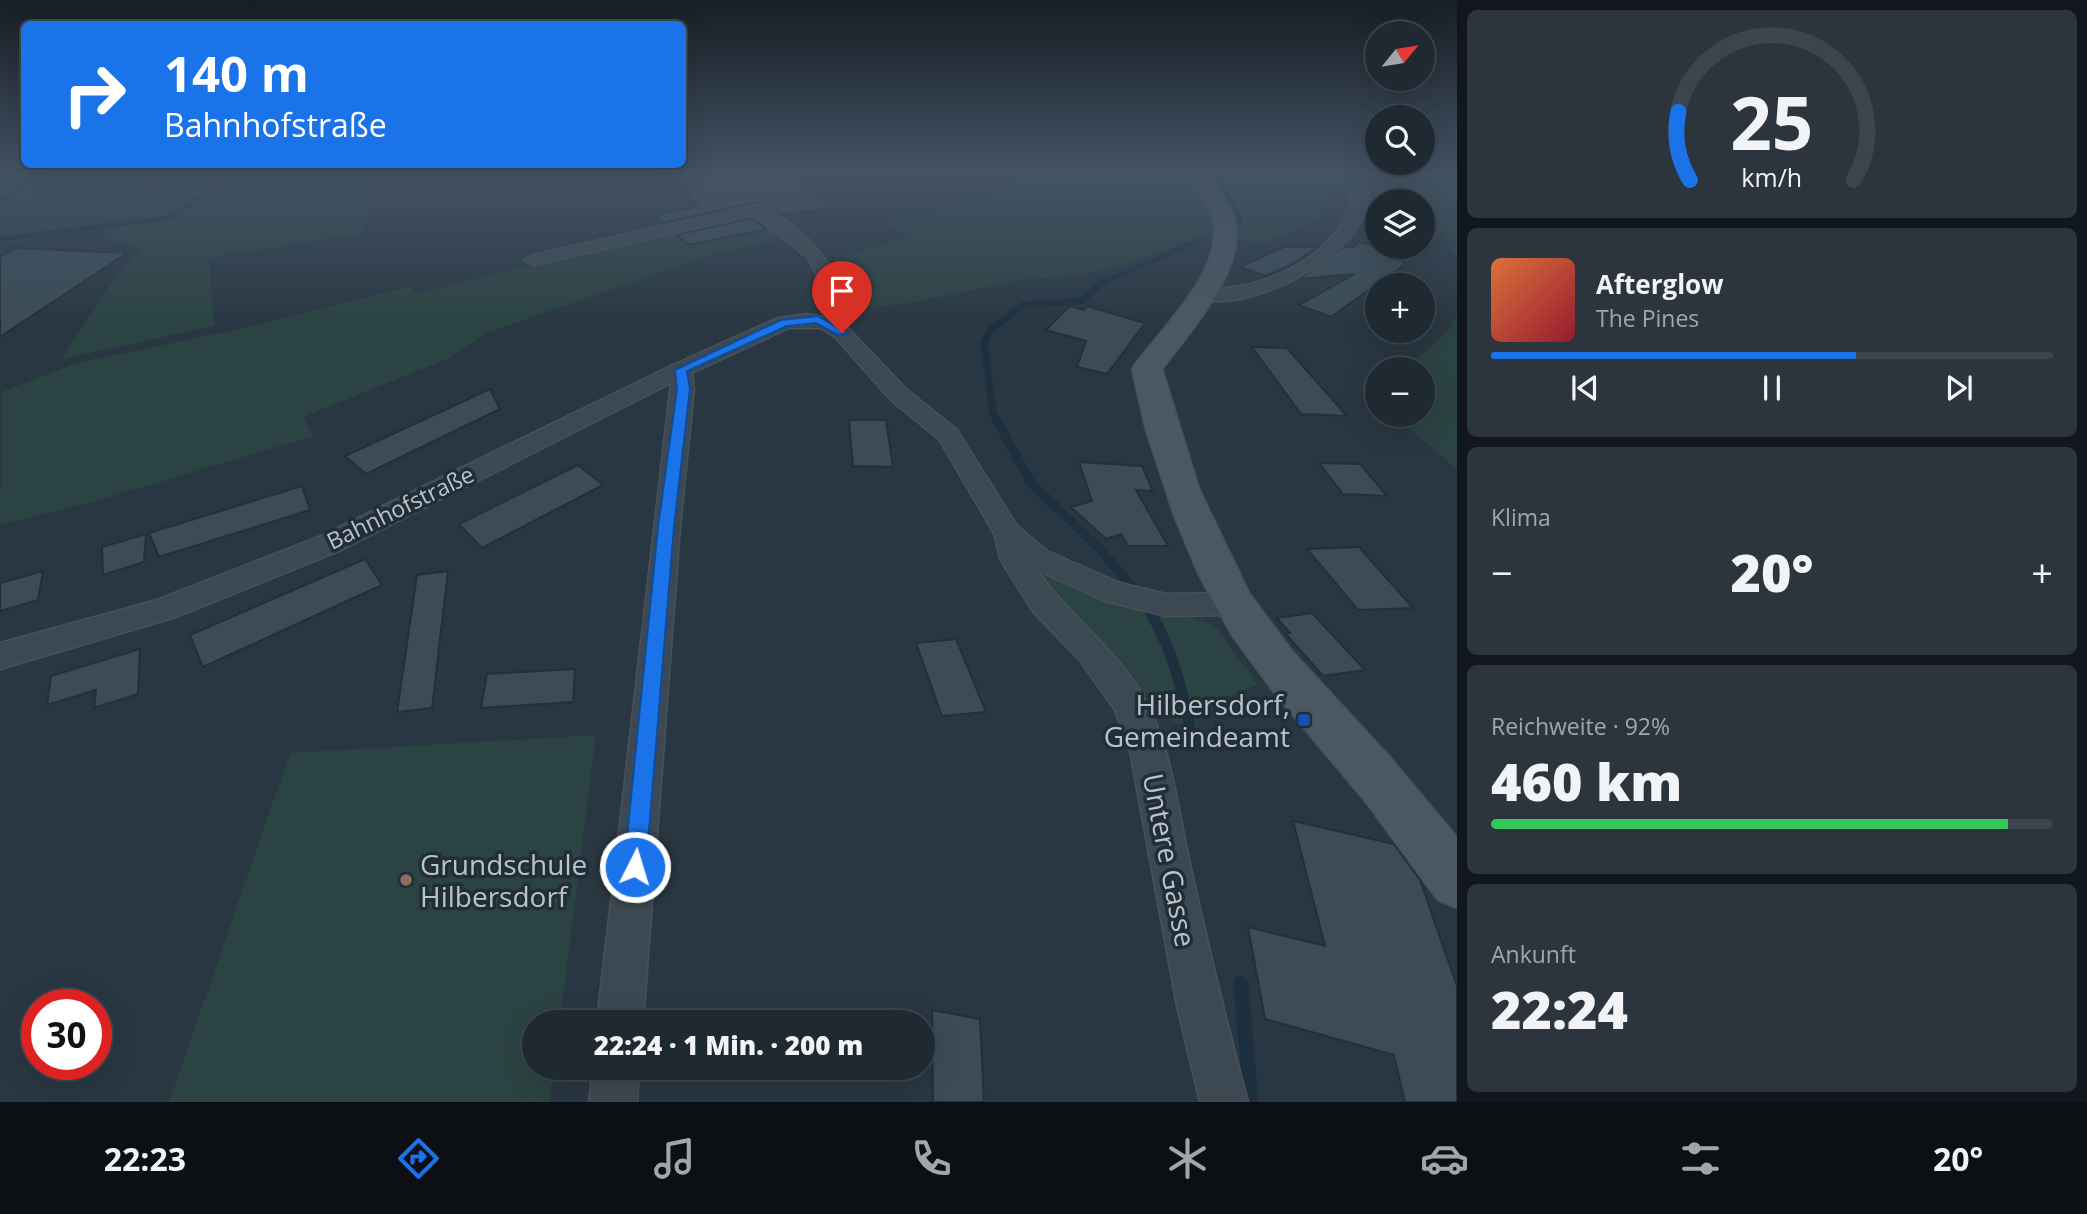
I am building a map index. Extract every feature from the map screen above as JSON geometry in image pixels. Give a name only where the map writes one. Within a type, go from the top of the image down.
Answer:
[{"type":"main road","points":[[1225,225],[1205,295],[1147,369],[1157,417],[1180,489],[1234,604],[1283,671],[1411,818],[1457,881]]},
{"type":"street","points":[[533,260],[688,225]]},
{"type":"street","points":[[777,225],[815,254],[830,272],[842,333]]},
{"type":"street","points":[[1205,295],[1256,289],[1300,271],[1328,250],[1350,225]]},
{"type":"street","name":"Bahnhofstraße","points":[[0,656],[165,609],[331,543],[681,370],[785,322],[834,293]]},
{"type":"street","name":"Bahnhofstraße","points":[[785,322],[818,320],[842,333],[900,395],[949,435],[1007,533],[1038,558],[1062,572],[1115,593],[1166,605],[1234,604]]},
{"type":"street","points":[[621,1010],[666,527],[683,389],[681,370]]},
{"type":"street","name":"Untere Gasse","points":[[1007,533],[1014,559],[1045,605],[1089,649],[1130,704],[1148,751],[1199,1006],[1224,1102]]},
{"type":"street","points":[[613,1102],[615,1080]]},
{"type":"green space","points":[[0,225],[365,225],[363,233],[209,258],[214,326],[62,359],[111,283],[141,249],[103,238],[100,227],[0,243]]},
{"type":"green space","points":[[706,225],[774,225],[791,238],[709,255],[484,334],[445,360],[303,417],[314,436],[90,503],[0,525],[2,392],[76,363],[245,328],[411,286],[417,294],[549,260]]},
{"type":"green space","points":[[890,225],[1304,225],[1266,243],[1209,236],[1100,271],[1068,277],[1025,279],[910,303],[855,309],[849,279],[833,259],[910,237]]},
{"type":"green space","points":[[1435,225],[1457,225],[1457,254]]},
{"type":"green space","points":[[1457,312],[1457,469],[1407,427],[1435,427],[1435,357],[1420,357],[1451,328]]},
{"type":"green space","points":[[1039,571],[1095,594],[1188,616],[1215,626],[1258,685],[1194,708],[1199,733],[1170,720],[1118,671],[1037,579]]},
{"type":"green space","name":"Grundschule Hilbersdorf","points":[[596,735],[562,1010],[522,1010],[522,1080],[552,1080],[549,1102],[169,1102],[290,753]]},
{"type":"building","points":[[719,225],[761,225],[766,229],[689,245],[677,235]]},
{"type":"building","points":[[1359,242],[1365,243],[1365,259],[1402,259],[1405,264],[1392,273],[1365,273],[1365,293],[1331,317],[1299,305],[1355,274],[1300,279],[1343,247],[1354,247]]},
{"type":"building","points":[[1284,247],[1318,247],[1289,266],[1265,276],[1240,267]]},
{"type":"building","points":[[16,248],[127,253],[0,337],[0,257]]},
{"type":"building","points":[[1070,306],[1084,310],[1087,306],[1145,323],[1107,374],[1077,367],[1086,341],[1046,330]]},
{"type":"building","points":[[1252,347],[1287,348],[1347,416],[1301,414]]},
{"type":"building","points":[[490,389],[500,409],[366,474],[345,456]]},
{"type":"building","points":[[849,420],[886,420],[893,467],[853,466]]},
{"type":"building","points":[[1079,462],[1142,466],[1153,491],[1136,490],[1168,546],[1128,546],[1121,534],[1106,539],[1071,507],[1092,501]]},
{"type":"building","points":[[1319,463],[1360,464],[1387,496],[1343,494]]},
{"type":"building","points":[[578,465],[603,485],[482,548],[459,524]]},
{"type":"building","points":[[302,486],[310,510],[159,557],[149,533]]},
{"type":"building","points":[[146,534],[144,562],[103,575],[102,547]]},
{"type":"building","points":[[1359,547],[1413,608],[1358,610],[1307,549]]},
{"type":"building","points":[[365,559],[382,585],[203,667],[190,635]]},
{"type":"building","points":[[43,571],[38,600],[0,611],[0,583]]},
{"type":"building","points":[[448,571],[432,708],[397,712],[417,575]]},
{"type":"building","points":[[1312,613],[1365,670],[1323,676],[1285,633],[1290,633],[1277,618]]},
{"type":"building","points":[[956,639],[986,712],[942,716],[916,643]]},
{"type":"building","points":[[140,649],[138,694],[94,708],[96,690],[47,705],[51,676]]},
{"type":"building","points":[[575,669],[573,702],[481,708],[487,674]]},
{"type":"building","points":[[1293,821],[1394,844],[1420,880],[1457,986],[1457,1102],[1405,1102],[1394,1055],[1265,1019],[1248,927],[1325,946]]},
{"type":"building","points":[[935,1011],[980,1019],[984,1102],[933,1102]]},
{"type":"waterway","points":[[0,239],[109,225]]},
{"type":"waterway","points":[[1102,283],[1202,239]]},
{"type":"waterway","points":[[996,419],[984,343],[991,329],[1023,305],[1081,301],[1104,281]]},
{"type":"waterway","points":[[996,419],[1031,483],[1099,548],[1140,596]]},
{"type":"waterway","points":[[1139,594],[1166,643],[1191,730]]},
{"type":"waterway","points":[[1241,983],[1251,1102]]},
{"type":"place","name":"Hilbersdorf, Gemeindeamt","points":[[1304,720]]},
{"type":"place","name":"Grundschule Hilbersdorf","points":[[406,880]]},
{"type":"route","points":[[635,867],[666,527],[683,389],[681,370],[785,322],[818,320],[842,333]]}]
